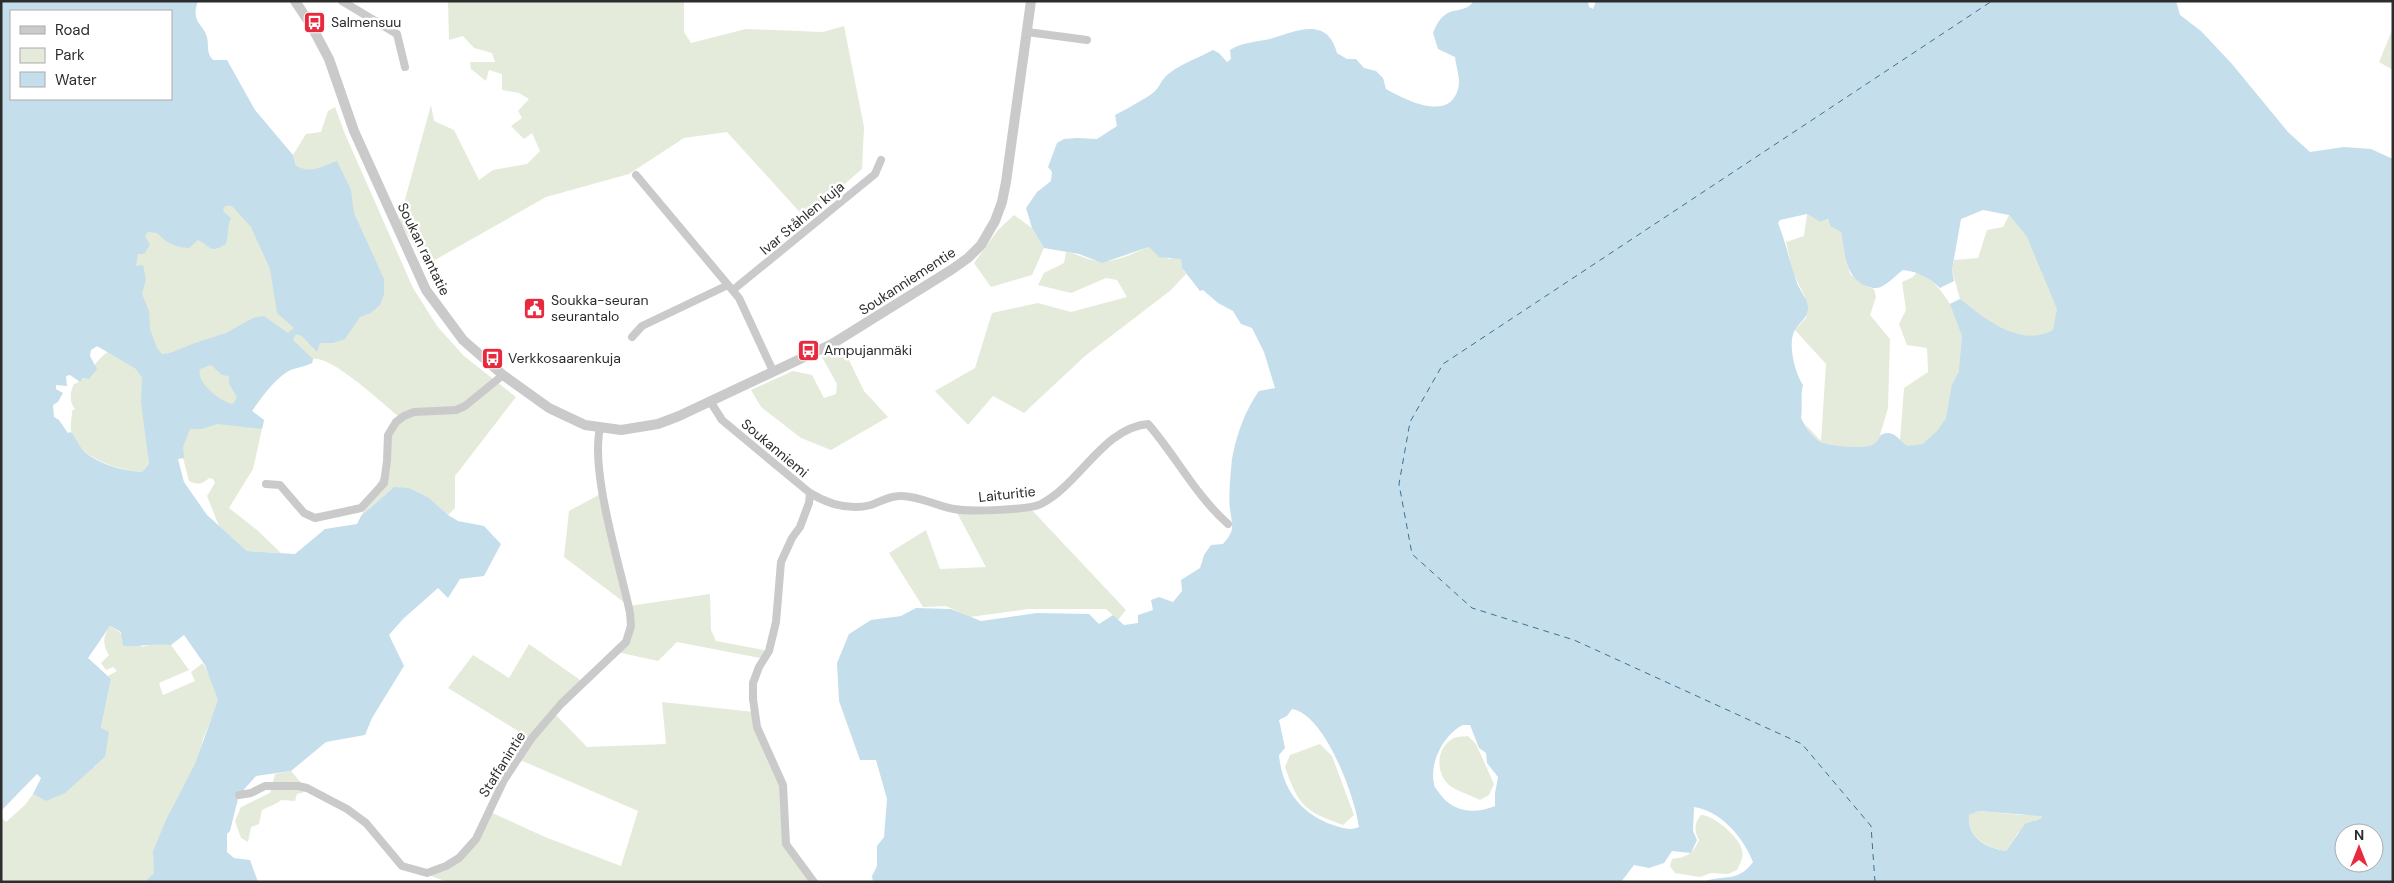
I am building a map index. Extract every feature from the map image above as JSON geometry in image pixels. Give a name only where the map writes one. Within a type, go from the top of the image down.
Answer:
[{"type":"street","name":"Soukan rantatie","points":[[295,1],[311,25],[329,60],[354,131],[426,290],[463,340],[503,375],[549,408],[567,418],[600,428],[621,430],[645,427]]},
{"type":"street","points":[[342,1],[397,34],[405,67]]},
{"type":"street","name":"Soukanniementie","points":[[645,427],[679,416],[832,344],[906,299],[968,258],[980,245],[995,221],[1006,182],[1031,1]]},
{"type":"street","points":[[1027,32],[1087,40]]},
{"type":"street","name":"Ivar Ståhlen kuja","points":[[632,337],[642,326],[730,288],[875,174],[881,160]]},
{"type":"street","points":[[636,175],[743,305],[773,371]]},
{"type":"street","points":[[266,484],[280,485],[304,513],[315,518],[361,508],[384,483],[388,436],[396,422],[414,412],[456,410],[465,406],[503,375]]},
{"type":"street","name":"Soukanniemi","points":[[710,401],[722,420],[810,493],[809,503],[800,527],[792,538],[781,562],[776,622],[769,651],[759,667],[753,683],[753,699],[757,727],[783,785],[786,844],[814,882]]},
{"type":"street","name":"Laituritie","points":[[810,493],[824,502],[848,507],[870,505],[890,497],[901,496],[962,510],[1039,505],[1061,492],[1107,443],[1131,428],[1148,424],[1168,447],[1211,509],[1228,524]]},
{"type":"street","name":"Staffanintie","points":[[239,795],[251,793],[265,786],[298,786],[307,788],[347,809],[366,823],[402,866],[427,873],[446,866],[458,858],[476,839],[504,780],[531,739],[561,704],[626,642],[631,626],[630,613],[606,511],[597,452],[600,428]]},
{"type":"green space","points":[[448,1],[684,1],[684,32],[691,43],[746,29],[823,32],[844,26],[864,127],[862,169],[805,218],[727,132],[684,138],[629,174],[546,197],[426,265],[399,221],[431,105],[434,121],[454,130],[479,180],[493,170],[527,164],[540,151],[532,133],[524,139],[511,126],[522,118],[518,111],[529,99],[519,93],[502,90],[502,74],[489,70],[486,81],[471,69],[470,62],[495,62],[492,53],[474,48],[463,36],[449,40]]},
{"type":"green space","points":[[2393,28],[2393,70],[2379,62]]},
{"type":"green space","points":[[335,107],[345,134],[413,288],[437,326],[464,356],[516,397],[455,476],[455,508],[448,515],[432,501],[393,488],[361,516],[384,471],[391,424],[398,416],[344,372],[321,360],[313,359],[312,363],[287,372],[270,387],[252,411],[264,420],[253,469],[229,508],[257,530],[281,553],[247,551],[219,526],[207,496],[215,483],[213,479],[209,478],[199,484],[189,481],[183,458],[148,455],[149,464],[142,472],[122,469],[100,461],[81,448],[71,431],[72,411],[75,409],[71,400],[71,393],[74,384],[83,379],[103,355],[108,352],[97,346],[91,350],[136,229],[296,166],[293,155],[306,134],[321,132],[328,111]]},
{"type":"green space","points":[[1807,214],[1820,222],[1828,219],[1830,226],[1841,232],[1850,274],[1874,289],[1876,297],[1870,315],[1890,339],[1888,408],[1880,435],[1891,434],[1900,440],[1904,388],[1928,372],[1927,348],[1907,345],[1899,324],[1906,310],[1902,282],[1913,277],[1917,272],[1936,285],[1950,304],[1960,299],[1952,270],[1954,260],[1978,258],[1987,230],[2003,227],[2009,215],[2027,237],[2043,271],[2079,329],[1959,371],[1952,384],[1963,431],[1835,474],[1805,424],[1821,441],[1826,364],[1795,330],[1806,318],[1805,297],[1793,273],[1786,242],[1804,236]]},
{"type":"green space","points":[[1014,215],[1032,228],[1044,248],[1032,275],[991,287],[974,263],[998,230]]},
{"type":"green space","points":[[1149,247],[1169,259],[1176,257],[1181,259],[1182,268],[1186,274],[1171,290],[1085,356],[1024,413],[993,396],[968,425],[935,391],[975,368],[992,313],[1038,303],[1071,312],[1127,297],[1117,280],[1106,278],[1071,293],[1038,285],[1044,273],[1064,263],[1066,252],[1092,260],[1107,261],[1121,258]]},
{"type":"green space","points":[[836,350],[848,358],[864,391],[888,417],[831,450],[801,438],[761,407],[751,390],[793,371],[812,375],[824,398],[836,394],[837,384],[822,357]]},
{"type":"green space","points":[[604,492],[629,606],[564,557],[569,511]]},
{"type":"green space","points":[[1029,507],[1126,610],[1118,620],[1106,609],[1028,609],[970,617],[946,606],[923,607],[889,553],[926,530],[940,569],[986,567],[955,509]]},
{"type":"green space","points":[[710,594],[711,630],[716,641],[769,651],[765,659],[677,642],[658,661],[617,652],[631,626],[629,606]]},
{"type":"green space","points":[[110,626],[142,647],[156,643],[171,645],[189,670],[159,683],[163,695],[195,681],[191,672],[203,663],[209,675],[227,681],[203,739],[168,882],[1,882],[1,817],[6,822],[25,805],[33,794],[46,801],[85,764],[94,767],[105,757],[101,729],[111,679],[108,676],[117,671],[113,667],[106,670],[101,663],[109,655],[104,640]]},
{"type":"green space","points":[[529,644],[583,682],[554,713],[587,747],[666,744],[662,702],[754,712],[778,772],[786,844],[814,882],[448,882],[420,872],[446,866],[476,839],[488,811],[545,837],[621,866],[638,811],[518,759],[531,739],[448,688],[473,655],[509,678]]},
{"type":"green space","points":[[1468,736],[1476,744],[1494,784],[1489,795],[1480,800],[1455,789],[1448,784],[1441,773],[1440,760],[1443,748],[1454,738]]},
{"type":"green space","points":[[1320,744],[1332,756],[1354,815],[1343,825],[1311,811],[1299,799],[1285,767],[1290,755]]},
{"type":"green space","points":[[291,771],[308,791],[297,794],[295,801],[281,800],[262,810],[259,824],[251,827],[248,842],[241,838],[235,821],[241,807],[270,793],[275,774]]},
{"type":"green space","points":[[1979,811],[2022,815],[2035,814],[2042,816],[2042,818],[2035,820],[2018,833],[2006,851],[1985,844],[1975,835],[1969,823],[1969,815]]},
{"type":"green space","points":[[1701,815],[1719,823],[1737,839],[1742,856],[1737,870],[1728,874],[1711,873],[1700,877],[1675,873],[1670,866],[1672,859],[1689,854],[1697,845],[1699,840],[1696,827]]},
{"type":"water","points":[[1,1],[198,1],[196,8],[197,19],[208,40],[211,57],[213,60],[227,60],[255,110],[293,155],[296,166],[312,169],[337,161],[351,190],[354,213],[384,279],[384,294],[380,305],[371,313],[360,317],[345,339],[333,343],[320,343],[317,352],[302,336],[296,334],[293,340],[313,359],[312,363],[287,372],[270,387],[260,400],[252,411],[264,420],[262,429],[217,424],[202,429],[190,429],[183,447],[184,458],[178,459],[184,482],[207,515],[247,551],[295,554],[325,529],[357,524],[361,516],[394,487],[409,488],[429,498],[448,515],[458,521],[484,526],[501,544],[484,576],[460,579],[448,598],[438,588],[403,619],[389,635],[404,666],[372,718],[365,735],[326,742],[291,771],[256,776],[239,795],[230,831],[227,834],[227,852],[234,858],[250,860],[258,882],[145,882],[154,873],[153,851],[166,820],[195,764],[218,700],[205,665],[184,635],[171,645],[123,646],[121,632],[110,626],[88,658],[111,679],[101,728],[109,732],[105,757],[65,793],[46,801],[33,794],[41,778],[37,774],[1,811]],"holes":[[[225,206],[232,206],[251,227],[270,269],[277,313],[294,328],[288,333],[264,316],[253,318],[226,333],[170,353],[162,354],[157,348],[150,329],[149,311],[142,294],[146,279],[143,265],[136,266],[138,254],[144,254],[150,245],[145,236],[148,232],[157,233],[171,244],[189,248],[198,240],[216,249],[226,244],[231,218],[223,211]],[[97,346],[136,369],[142,378],[141,402],[149,464],[142,472],[118,468],[95,459],[82,449],[71,432],[68,433],[59,420],[54,417],[53,405],[58,402],[63,393],[56,389],[56,385],[67,386],[66,376],[70,375],[80,382],[83,378],[89,379],[97,369],[90,356],[91,350]],[[211,365],[222,375],[229,376],[229,384],[237,397],[233,404],[216,396],[202,380],[200,369]]]},
{"type":"water","points":[[1474,1],[1588,1],[1589,7],[1593,9],[1596,1],[2176,1],[2180,15],[2201,31],[2232,64],[2288,132],[2310,152],[2344,147],[2371,149],[2393,159],[2393,882],[1702,882],[1742,873],[1753,862],[1743,843],[1730,827],[1704,809],[1694,807],[1693,831],[1697,840],[1691,853],[1672,851],[1664,863],[1649,868],[1634,865],[1621,882],[873,882],[872,876],[877,866],[877,846],[884,837],[887,799],[876,760],[860,760],[839,701],[837,663],[849,634],[871,620],[901,616],[916,608],[951,609],[981,621],[1037,613],[1089,614],[1099,624],[1113,615],[1124,625],[1138,623],[1138,615],[1153,610],[1151,600],[1159,597],[1173,602],[1182,591],[1181,580],[1200,568],[1204,555],[1211,545],[1223,544],[1230,535],[1232,527],[1229,505],[1231,470],[1239,432],[1249,406],[1259,391],[1275,388],[1264,352],[1252,328],[1241,324],[1233,311],[1218,303],[1203,290],[1200,291],[1182,268],[1181,259],[1159,257],[1149,247],[1102,263],[1079,254],[1044,248],[1032,228],[1026,208],[1037,192],[1051,181],[1052,172],[1048,167],[1057,143],[1064,139],[1097,139],[1117,126],[1115,115],[1153,93],[1168,74],[1213,50],[1219,53],[1227,62],[1231,59],[1230,50],[1240,45],[1310,29],[1319,30],[1326,34],[1332,41],[1337,53],[1347,59],[1356,59],[1364,68],[1376,71],[1383,78],[1386,89],[1425,106],[1436,107],[1445,105],[1453,99],[1458,89],[1458,73],[1455,57],[1438,49],[1433,33],[1443,16],[1464,9]],"holes":[[[1983,210],[2009,215],[2027,237],[2057,309],[2053,330],[2040,335],[2028,336],[2015,333],[1992,322],[1960,299],[1950,304],[1962,336],[1959,371],[1952,384],[1946,418],[1938,430],[1923,444],[1907,446],[1891,433],[1885,433],[1874,444],[1863,447],[1839,446],[1817,440],[1801,418],[1803,385],[1797,373],[1792,350],[1795,330],[1805,317],[1808,307],[1797,283],[1778,223],[1780,220],[1807,214],[1820,222],[1828,219],[1830,226],[1841,232],[1850,271],[1859,282],[1866,286],[1873,288],[1881,287],[1903,270],[1923,276],[1940,288],[1954,281],[1952,270],[1961,219]],[[1292,709],[1304,714],[1316,725],[1327,741],[1345,778],[1359,827],[1346,829],[1322,820],[1303,807],[1289,789],[1284,779],[1279,755],[1285,748],[1279,720],[1287,716]],[[1463,725],[1470,725],[1479,748],[1486,753],[1487,763],[1498,777],[1495,806],[1487,809],[1472,811],[1458,808],[1446,800],[1435,786],[1433,776],[1436,758],[1444,742],[1456,729]],[[1979,811],[2041,816],[2042,818],[2025,824],[2006,851],[1985,844],[1975,836],[1971,830],[1969,815]]]},
{"type":"ferry route","points":[[1875,882],[1871,826],[1802,744],[1574,640],[1472,608],[1412,554],[1399,484],[1410,422],[1443,364],[1992,1]]},
{"type":"place","name":"Salmensuu","points":[[315,22]]},
{"type":"place","name":"Soukka-seuran seurantalo","points":[[535,308]]},
{"type":"place","name":"Ampujanmäki","points":[[808,350]]},
{"type":"place","name":"Verkkosaarenkuja","points":[[492,358]]}]
